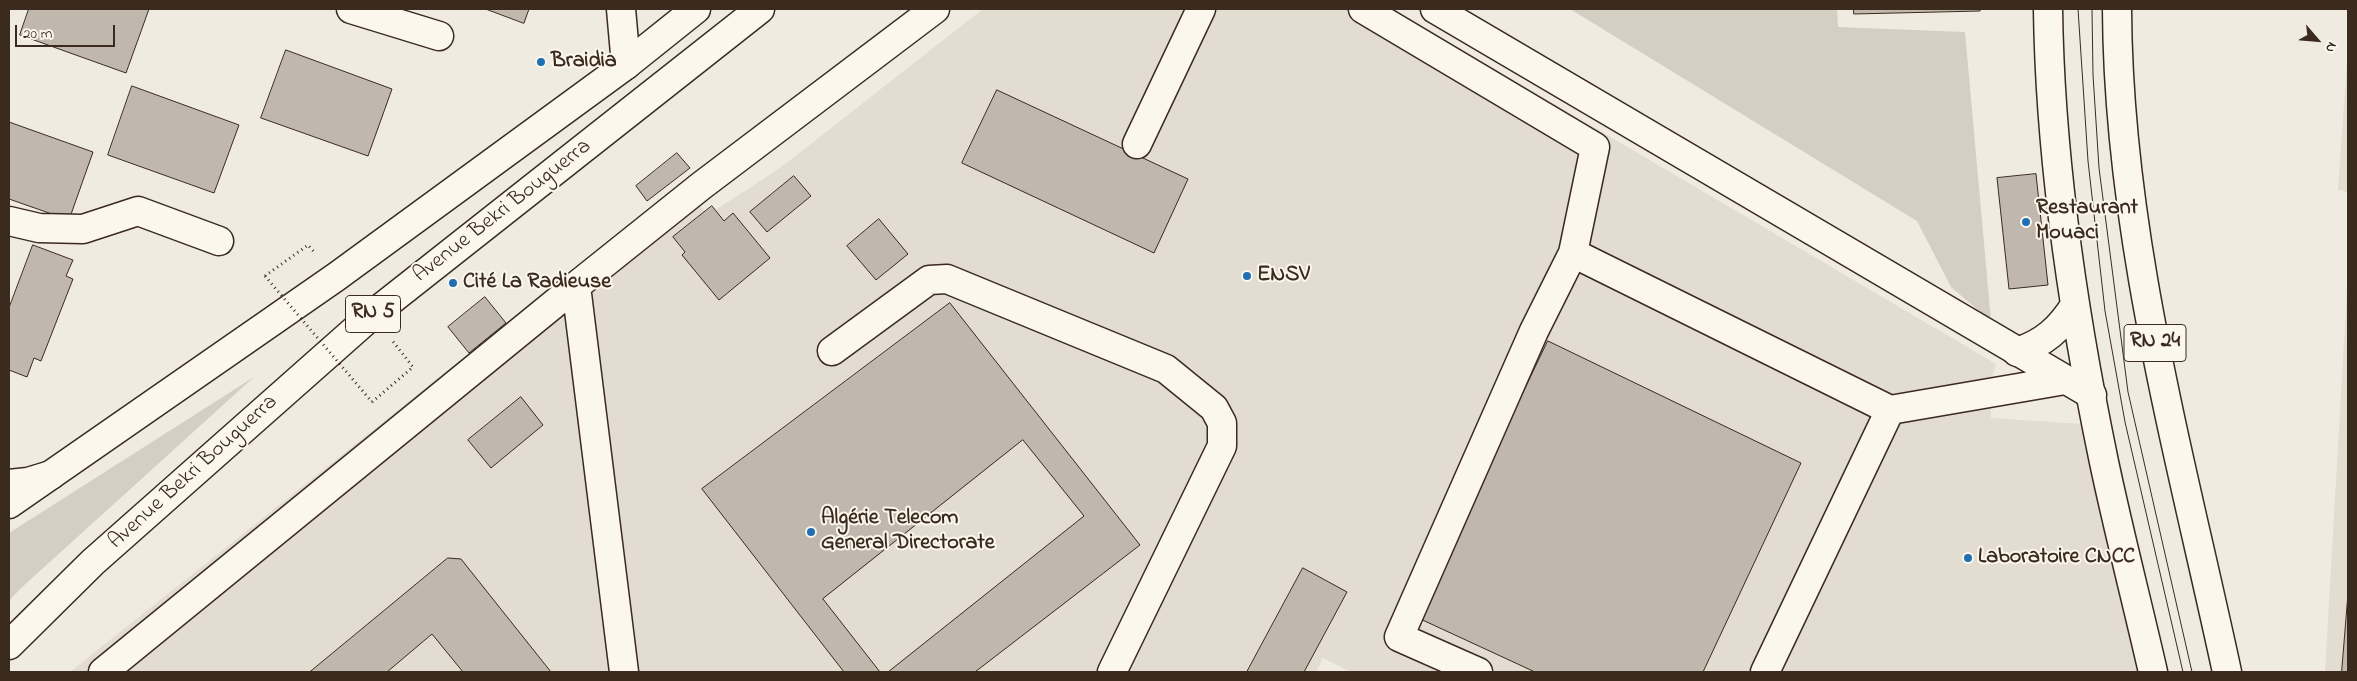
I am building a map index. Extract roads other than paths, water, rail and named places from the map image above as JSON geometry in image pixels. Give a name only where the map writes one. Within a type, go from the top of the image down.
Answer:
[{"type":"main road","points":[[621,9],[626,65]]},
{"type":"main road","name":"Avenue Bekri Bouguerra","points":[[9,504],[336,277],[626,65],[696,9]]},
{"type":"main road","name":"Avenue Bekri Bouguerra","points":[[9,645],[93,562],[372,315],[760,9]]},
{"type":"main road","points":[[102,672],[701,186],[935,9]]},
{"type":"main road","points":[[1137,144],[1201,9]]},
{"type":"main road","points":[[1363,9],[1594,147],[1573,253],[1534,331],[1399,637],[1478,672]]},
{"type":"main road","points":[[1435,9],[2092,395]]},
{"type":"main road","points":[[2048,9],[2056,157],[2075,305],[2104,463],[2154,672]]},
{"type":"main road","name":"RN 24","points":[[2117,9],[2117,53],[2125,157],[2156,349],[2227,672]]},
{"type":"main road","points":[[366,11],[439,36]]},
{"type":"main road","points":[[9,221],[39,228],[82,229],[138,210],[219,241]]},
{"type":"main road","points":[[1573,253],[1890,410],[2065,380]]},
{"type":"main road","points":[[832,351],[929,280],[947,279],[1166,369],[1214,408],[1222,423],[1222,446],[1112,672]]},
{"type":"main road","points":[[576,286],[624,672]]},
{"type":"main road","points":[[2017,352],[2032,347],[2057,330],[2075,305]]},
{"type":"main road","points":[[1766,672],[1890,410]]},
{"type":"main road","points":[[9,484],[28,482],[51,475]]},
{"type":"tram line","points":[[2078,9],[2088,161],[2105,311],[2125,422],[2183,672]]},
{"type":"tram line","points":[[2092,9],[2093,75],[2099,168],[2128,392],[2192,672]]},
{"type":"place","name":"Braidia","points":[[541,62]]},
{"type":"place","name":"Restaurant Mouaci","points":[[2026,222]]},
{"type":"place","name":"ENSV","points":[[1247,276]]},
{"type":"place","name":"Cité La Radieuse","points":[[453,283]]},
{"type":"place","name":"Algérie Telecom General Directorate","points":[[811,532]]},
{"type":"place","name":"Laboratoire CNCC","points":[[1968,558]]}]
